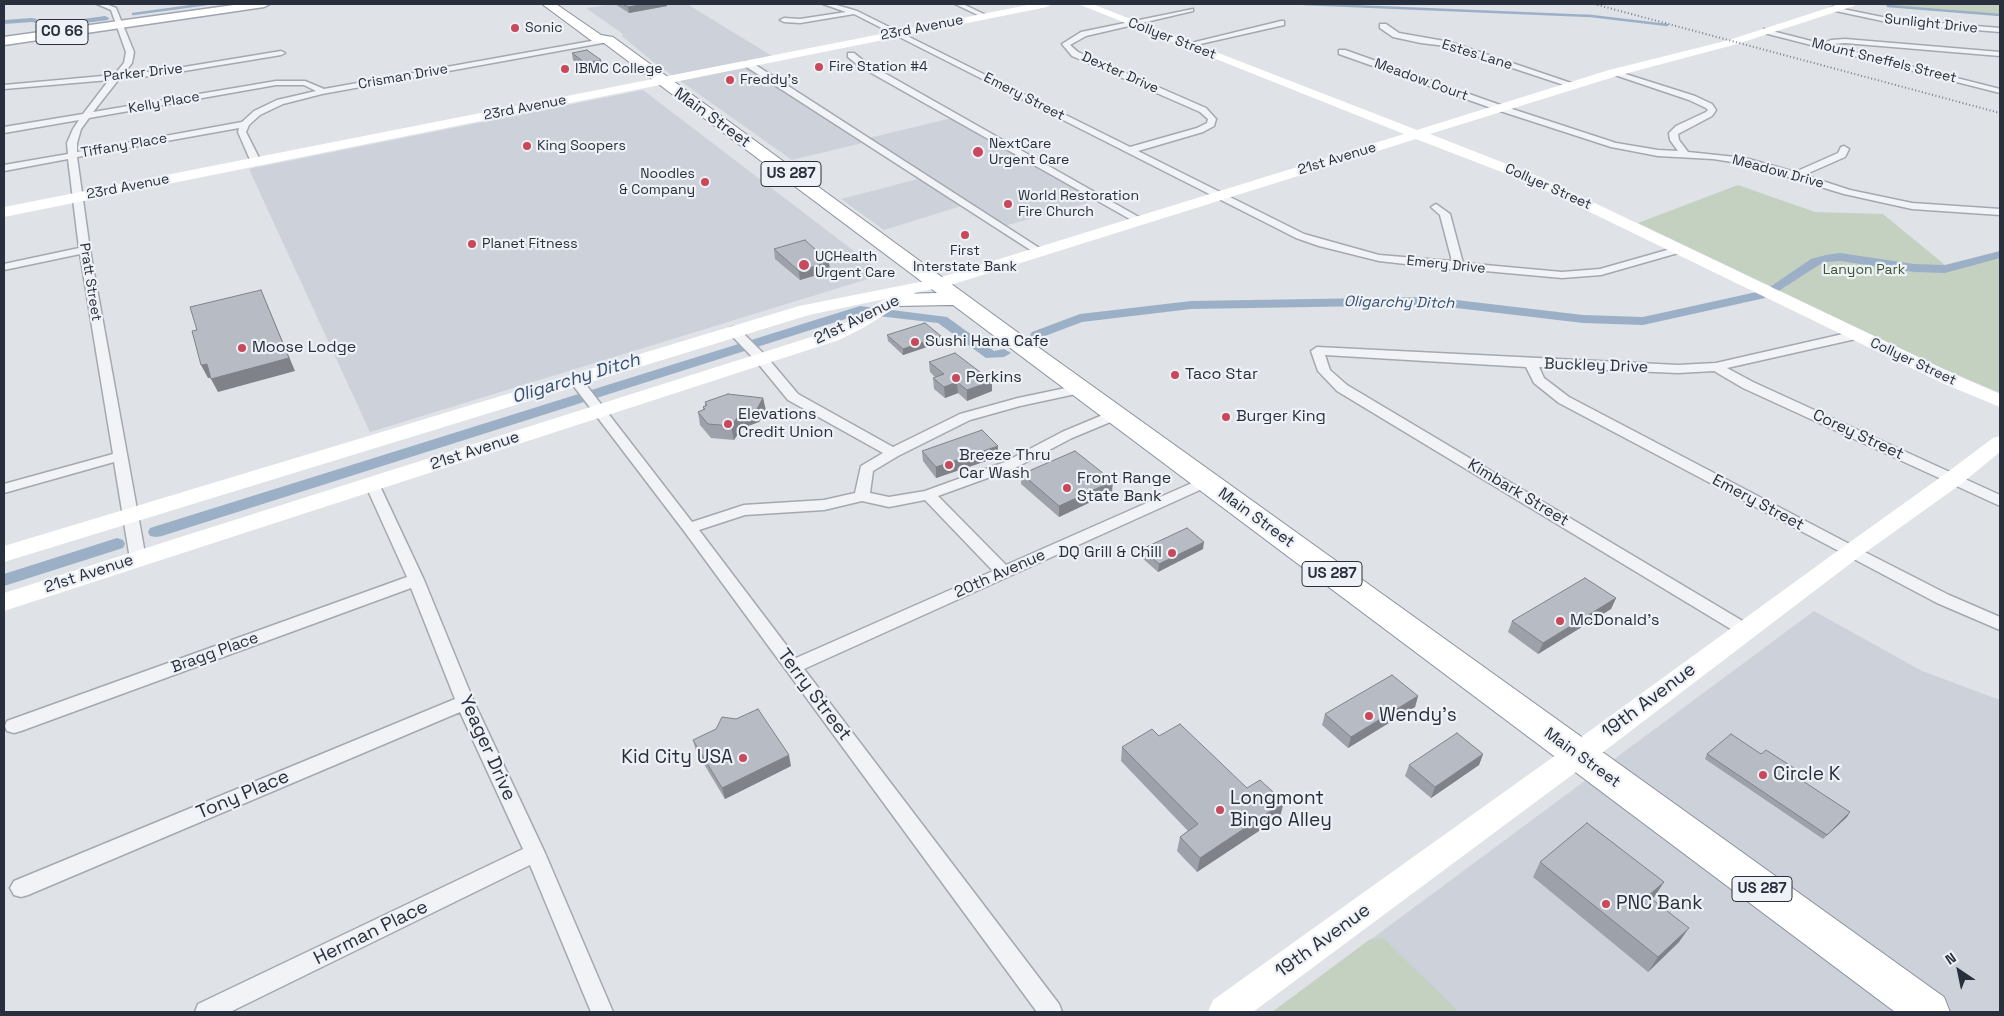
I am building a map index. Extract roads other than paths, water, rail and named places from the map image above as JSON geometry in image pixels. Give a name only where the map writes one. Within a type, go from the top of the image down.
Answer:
[{"type":"highway","name":"Main Street","points":[[548,4],[597,38],[608,40],[661,81],[1929,1012]]},
{"type":"highway","name":"Main Street","points":[[567,4],[611,36],[608,40]]},
{"type":"highway","points":[[883,304],[913,265]]},
{"type":"highway","points":[[883,304],[958,299]]},
{"type":"main road","name":"CO 66","points":[[120,24],[143,17],[235,4]]},
{"type":"main road","name":"CO 66","points":[[4,41],[264,4]]},
{"type":"street","name":"Pratt Street","points":[[100,4],[114,9],[130,52],[128,62],[76,129],[72,143],[72,156],[84,250],[138,559]]},
{"type":"street","name":"Emery Street","points":[[826,4],[855,12],[1220,195]]},
{"type":"street","points":[[958,4],[984,16]]},
{"type":"street","name":"23rd Avenue","points":[[4,212],[1047,4]]},
{"type":"street","name":"Collyer Street","points":[[1083,4],[1535,180],[1949,380],[2000,401]]},
{"type":"street","name":"21st Avenue","points":[[4,554],[579,385],[748,345],[833,336],[883,304],[938,283],[1613,73],[1738,41],[1850,4]]},
{"type":"street","name":"Sunlight Drive","points":[[1833,9],[1892,21],[2000,30]]},
{"type":"street","name":"Dexter Drive","points":[[1130,150],[1200,130],[1212,124],[1212,119],[1203,110],[1076,54],[1066,44],[1084,34],[1191,10]]},
{"type":"street","points":[[784,20],[800,21],[855,12]]},
{"type":"street","points":[[1188,45],[1281,23]]},
{"type":"street","name":"Estes Lane","points":[[1383,26],[1396,35],[1421,41],[1447,44],[1573,86]]},
{"type":"street","name":"Mount Sneffels Street","points":[[1767,31],[1999,90]]},
{"type":"street","name":"Crisman Drive","points":[[245,124],[270,106],[322,92],[608,40]]},
{"type":"street","points":[[1822,45],[1835,41],[1846,41],[2000,54]]},
{"type":"street","name":"Meadow Court","points":[[1342,52],[1500,108]]},
{"type":"street","name":"Parker Drive","points":[[4,87],[168,72],[281,53]]},
{"type":"street","points":[[851,55],[862,64],[1139,220]]},
{"type":"street","points":[[748,64],[1039,251]]},
{"type":"street","points":[[1613,73],[1692,98],[1709,106],[1712,110],[1709,114],[1679,128],[1673,133],[1675,140],[1685,154]]},
{"type":"street","name":"Kelly Place","points":[[4,130],[276,83],[305,83],[322,92]]},
{"type":"street","name":"Meadow Drive","points":[[1500,108],[1614,146],[1658,153],[1685,154],[1744,161],[1848,192],[1882,200],[1937,208],[2000,212]]},
{"type":"street","points":[[245,124],[242,132],[256,162]]},
{"type":"street","name":"Tiffany Place","points":[[4,168],[245,124]]},
{"type":"street","points":[[1796,175],[1842,155],[1844,149]]},
{"type":"street","name":"Emery Drive","points":[[1220,195],[1300,236],[1323,244],[1379,258],[1459,267],[1576,275],[1601,272],[1681,249]]},
{"type":"street","points":[[1436,207],[1445,214],[1459,267]]},
{"type":"street","points":[[4,268],[84,250]]},
{"type":"street","name":"21st Avenue","points":[[4,602],[372,484],[595,406],[748,345],[805,310],[883,304]]},
{"type":"street","name":"Buckley Drive","points":[[1332,352],[1678,369],[1716,367],[1856,335]]},
{"type":"street","points":[[748,345],[764,366],[793,397],[893,453]]},
{"type":"street","name":"Kimbark Street","points":[[1332,352],[1317,351],[1324,371],[1342,388],[1745,630]]},
{"type":"street","name":"Emery Street","points":[[1530,363],[1540,380],[1564,400],[1851,552],[1943,599],[2000,624]]},
{"type":"street","name":"Corey Street","points":[[1716,367],[1748,385],[2000,501]]},
{"type":"street","name":"Terry Street","points":[[579,385],[793,666],[1051,1012]]},
{"type":"street","points":[[862,496],[866,469],[893,453],[965,417],[1018,402],[1080,389]]},
{"type":"street","points":[[689,528],[744,510],[824,505],[862,496],[889,502],[928,495],[1010,465],[1067,435],[1115,415]]},
{"type":"street","name":"19th Avenue","points":[[1225,1012],[1953,479],[2000,442]]},
{"type":"street","points":[[4,489],[120,456]]},
{"type":"street","name":"20th Avenue","points":[[793,666],[1206,482]]},
{"type":"street","name":"Yeager Drive","points":[[372,484],[416,580],[465,702],[535,853],[602,1012]]},
{"type":"street","points":[[928,495],[1004,572]]},
{"type":"street","name":"Bragg Place","points":[[14,726],[416,580]]},
{"type":"street","name":"Tony Place","points":[[21,888],[465,702]]},
{"type":"street","name":"Herman Place","points":[[206,1012],[535,853]]},
{"type":"waterway","points":[[133,14],[207,4]]},
{"type":"waterway","points":[[1304,4],[1591,16],[1667,25]]},
{"type":"waterway","points":[[1888,6],[2000,15]]},
{"type":"waterway","points":[[4,22],[32,20],[54,25],[105,18]]},
{"type":"waterway","name":"Oligarchy Ditch","points":[[1773,289],[1815,262],[1826,259],[1840,257],[1914,268],[1945,269],[2000,254]]},
{"type":"waterway","name":"Oligarchy Ditch","points":[[1037,335],[1080,318],[1191,305],[1431,301],[1583,319],[1643,321],[1761,295]]},
{"type":"waterway","name":"Oligarchy Ditch","points":[[156,532],[860,310],[942,320],[991,355],[1004,353]]},
{"type":"waterway","name":"Oligarchy Ditch","points":[[4,580],[117,544]]},
{"type":"railway","points":[[1594,4],[2000,113]]},
{"type":"place","name":"Sonic","points":[[515,28]]},
{"type":"place","name":"Fire Station #4","points":[[819,67]]},
{"type":"place","name":"IBMC College","points":[[565,69]]},
{"type":"place","name":"Freddy's","points":[[730,80]]},
{"type":"place","name":"King Soopers","points":[[527,146]]},
{"type":"place","name":"NextCare Urgent Care","points":[[978,152]]},
{"type":"place","name":"Noodles & Company","points":[[705,182]]},
{"type":"place","name":"World Restoration Fire Church","points":[[1008,204]]},
{"type":"place","name":"First Interstate Bank","points":[[965,235]]},
{"type":"place","name":"Planet Fitness","points":[[472,244]]},
{"type":"place","name":"UCHealth Urgent Care","points":[[804,265]]},
{"type":"place","name":"Sushi Hana Cafe","points":[[915,342]]},
{"type":"place","name":"Moose Lodge","points":[[242,348]]},
{"type":"place","name":"Taco Star","points":[[1175,375]]},
{"type":"place","name":"Perkins","points":[[956,378]]},
{"type":"place","name":"Burger King","points":[[1226,417]]},
{"type":"place","name":"Elevations Credit Union","points":[[728,424]]},
{"type":"place","name":"Breeze Thru Car Wash","points":[[949,465]]},
{"type":"place","name":"Front Range State Bank","points":[[1067,488]]},
{"type":"place","name":"DQ Grill & Chill","points":[[1172,553]]},
{"type":"place","name":"McDonald's","points":[[1560,621]]},
{"type":"place","name":"Wendy's","points":[[1369,716]]},
{"type":"place","name":"Kid City USA","points":[[743,758]]},
{"type":"place","name":"Circle K","points":[[1763,775]]},
{"type":"place","name":"Longmont Bingo Alley","points":[[1220,810]]},
{"type":"place","name":"PNC Bank","points":[[1606,904]]},
{"type":"park label","name":"Lanyon Park","points":[[1864,270]]}]
